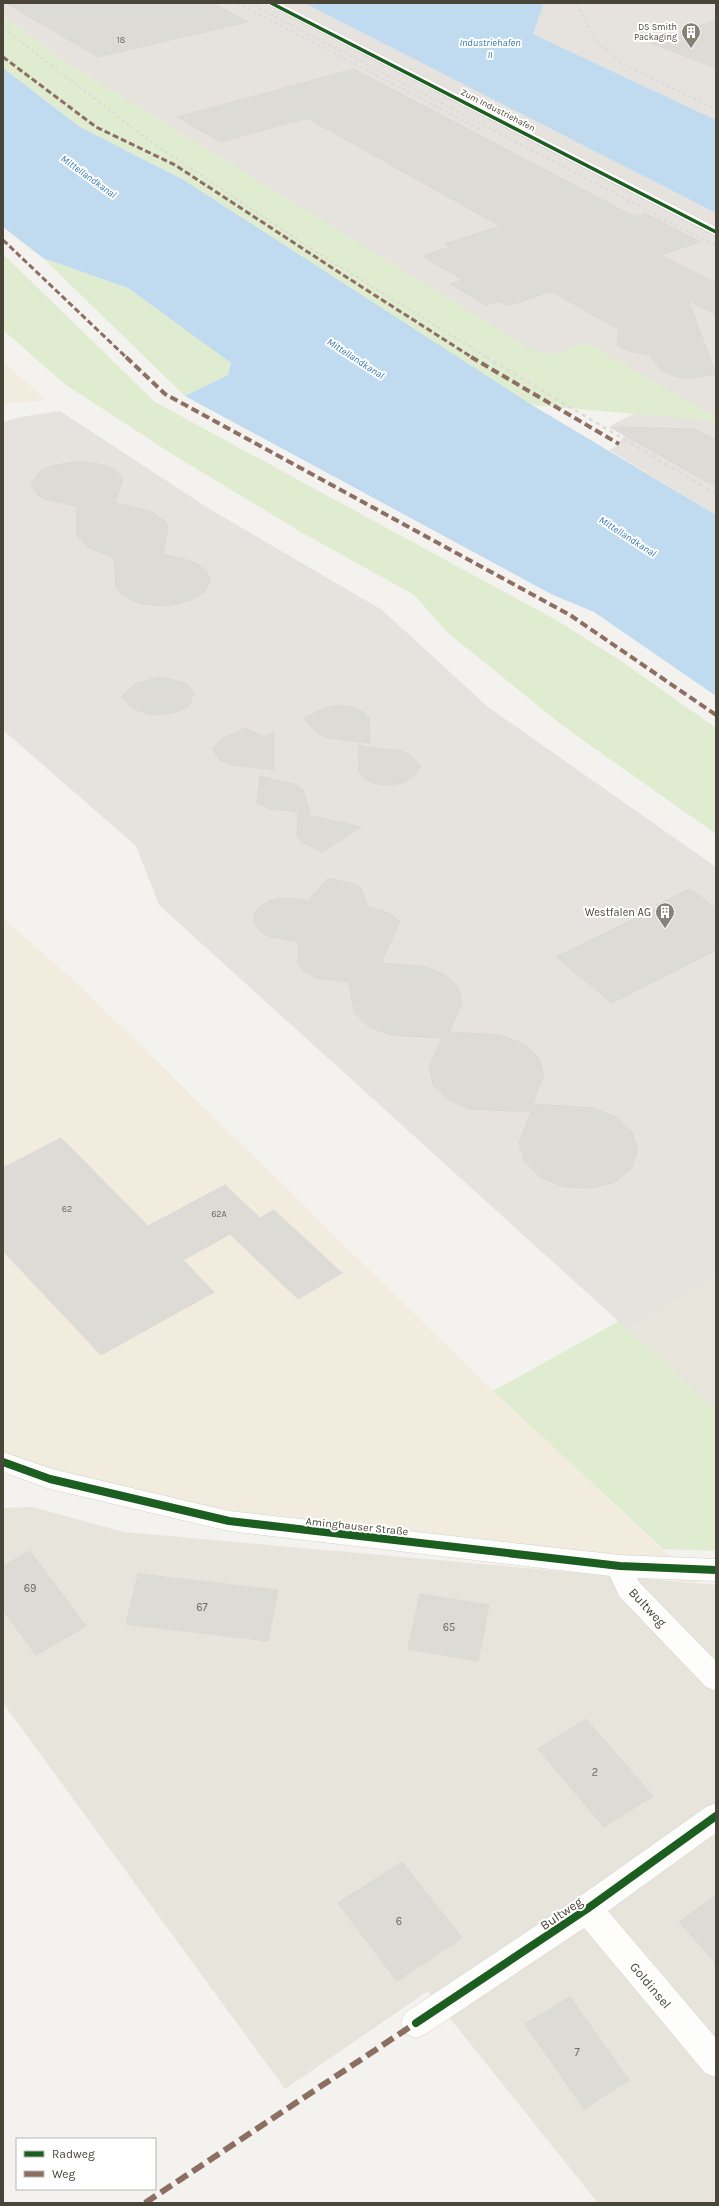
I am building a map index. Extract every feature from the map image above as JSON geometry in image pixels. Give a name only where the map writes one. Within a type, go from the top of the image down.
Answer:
[{"type":"street","name":"Zum Industriehafen","points":[[271,3],[716,232]]},
{"type":"street","name":"Aminghauser Straße","points":[[3,1462],[50,1479],[229,1521],[620,1566],[716,1570]]},
{"type":"street","name":"Bultweg","points":[[620,1566],[628,1588],[716,1679]]},
{"type":"street","name":"Bultweg","points":[[416,2023],[587,1909],[716,1816]]},
{"type":"street","name":"Goldinsel","points":[[587,1909],[716,2062]]},
{"type":"shaded area","points":[[3,3],[304,3],[716,213],[716,515],[609,450],[619,444],[624,435],[611,425],[634,414],[69,64],[3,16]]},
{"type":"shaded area","points":[[544,3],[716,3],[716,120],[533,34]]},
{"type":"shaded area","points":[[3,362],[47,400],[3,404]]},
{"type":"shaded area","name":"Westfalen AG","points":[[60,411],[208,508],[382,610],[488,707],[716,867],[716,1276],[627,1329],[159,905],[136,846],[3,730],[3,422],[20,417]]},
{"type":"shaded area","points":[[3,918],[79,985],[493,1391],[699,1584],[40,1480],[3,1466]]},
{"type":"shaded area","points":[[716,1276],[716,1411],[627,1329]]},
{"type":"shaded area","points":[[32,1507],[124,1532],[716,1585],[716,2203],[598,2203],[428,1991],[285,2089],[3,1703],[3,1508]]},
{"type":"green space","points":[[3,16],[69,64],[534,351],[555,354],[587,343],[716,417],[716,421],[532,405],[317,268],[177,176],[80,127],[3,68]]},
{"type":"green space","points":[[3,254],[155,402],[558,621],[621,661],[716,728],[716,834],[567,729],[448,633],[414,595],[301,532],[172,454],[66,385],[3,330]]},
{"type":"green space","points":[[43,258],[128,288],[231,363],[228,375],[185,396]]},
{"type":"green space","points":[[619,1321],[716,1411],[716,1551],[663,1549],[493,1391]]},
{"type":"water","name":"Industriehafen II","points":[[304,3],[544,3],[533,34],[716,120],[716,213]]},
{"type":"water","name":"Mittellandkanal","points":[[3,68],[80,127],[182,179],[532,405],[716,515],[716,696],[594,612],[553,595],[185,396],[228,375],[231,363],[128,288],[43,258],[3,227]]},
{"type":"building","points":[[6,3],[213,3],[247,22],[98,57]]},
{"type":"building","name":"DS Smith Packaging","points":[[716,20],[716,68],[651,43]]},
{"type":"building","points":[[354,69],[635,217],[645,213],[700,242],[661,255],[716,283],[716,315],[688,300],[716,374],[688,379],[662,371],[649,355],[629,351],[617,345],[619,330],[551,291],[508,306],[499,301],[486,305],[450,284],[463,280],[422,256],[450,247],[444,244],[500,226],[307,118],[221,142],[177,117]]},
{"type":"building","points":[[610,427],[694,429],[716,440],[716,487]]},
{"type":"building","points":[[80,461],[104,465],[114,469],[123,478],[115,503],[150,511],[166,522],[168,529],[163,554],[191,561],[207,572],[210,579],[208,586],[203,593],[194,599],[168,606],[140,604],[121,594],[116,587],[114,557],[89,548],[77,536],[77,506],[44,499],[37,494],[31,485],[37,475],[44,469],[55,465]]},
{"type":"building","points":[[156,678],[167,678],[187,684],[194,693],[189,706],[175,713],[152,715],[133,709],[121,697],[135,684]]},
{"type":"building","points":[[340,705],[353,707],[363,712],[369,718],[370,743],[328,738],[317,733],[304,718],[327,707]]},
{"type":"building","points":[[245,728],[264,737],[274,732],[274,770],[231,765],[220,760],[212,749],[221,739]]},
{"type":"building","points":[[358,746],[401,751],[411,756],[421,767],[412,778],[402,783],[389,785],[376,784],[365,779],[359,772]]},
{"type":"building","points":[[260,776],[296,785],[303,790],[310,813],[271,809],[257,803]]},
{"type":"building","points":[[298,812],[361,827],[323,852],[302,842],[297,836]]},
{"type":"building","points":[[328,878],[354,884],[362,890],[368,907],[387,912],[400,921],[381,963],[422,966],[444,974],[458,987],[462,1003],[449,1032],[501,1035],[524,1044],[539,1058],[544,1075],[529,1112],[470,1109],[448,1100],[433,1085],[429,1068],[442,1038],[390,1035],[369,1027],[355,1013],[348,982],[316,978],[305,972],[298,964],[298,941],[271,937],[260,931],[254,923],[254,914],[261,906],[271,900],[286,898],[308,901]]},
{"type":"building","name":"Westfalen AG","points":[[690,889],[716,908],[716,950],[612,1003],[556,957],[659,907],[656,905]]},
{"type":"building","points":[[534,1104],[593,1108],[616,1117],[632,1132],[638,1150],[632,1168],[615,1182],[591,1188],[564,1187],[540,1177],[524,1161],[519,1143]]},
{"type":"building","points":[[61,1138],[148,1226],[225,1185],[260,1218],[274,1210],[342,1273],[298,1299],[230,1234],[183,1260],[214,1292],[101,1355],[3,1251],[3,1168]]},
{"type":"building","points":[[30,1551],[86,1626],[36,1655],[3,1610],[3,1566]]},
{"type":"building","points":[[138,1574],[278,1590],[268,1641],[126,1624]]},
{"type":"building","points":[[420,1594],[489,1605],[478,1661],[408,1649]]},
{"type":"building","points":[[586,1719],[653,1796],[604,1827],[538,1749]]},
{"type":"building","points":[[402,1862],[462,1938],[397,1981],[338,1903]]},
{"type":"building","points":[[716,1895],[716,1963],[679,1922]]},
{"type":"building","points":[[570,1997],[629,2080],[584,2109],[525,2024]]},
{"type":"railway","points":[[237,3],[479,129]]},
{"type":"railway","points":[[249,3],[716,246]]},
{"type":"railway","points":[[579,3],[579,8],[593,37],[622,64],[716,109]]},
{"type":"railway","points":[[3,28],[143,136],[310,248],[488,358]]},
{"type":"railway","points":[[486,357],[716,494]]},
{"type":"marked path","points":[[3,57],[96,127],[145,152],[175,165],[450,344],[562,412],[619,444]]},
{"type":"marked path","points":[[3,240],[165,394],[570,615],[716,715]]},
{"type":"marked path","points":[[145,2203],[416,2023]]},
{"type":"cycle path","points":[[271,3],[716,232]]},
{"type":"cycle path","points":[[3,1462],[50,1479],[229,1521],[620,1566],[716,1570]]},
{"type":"cycle path","points":[[416,2023],[587,1909],[716,1816]]},
{"type":"place","name":"DS Smith Packaging","points":[[691,49]]},
{"type":"place","name":"Westfalen AG","points":[[665,929]]}]
